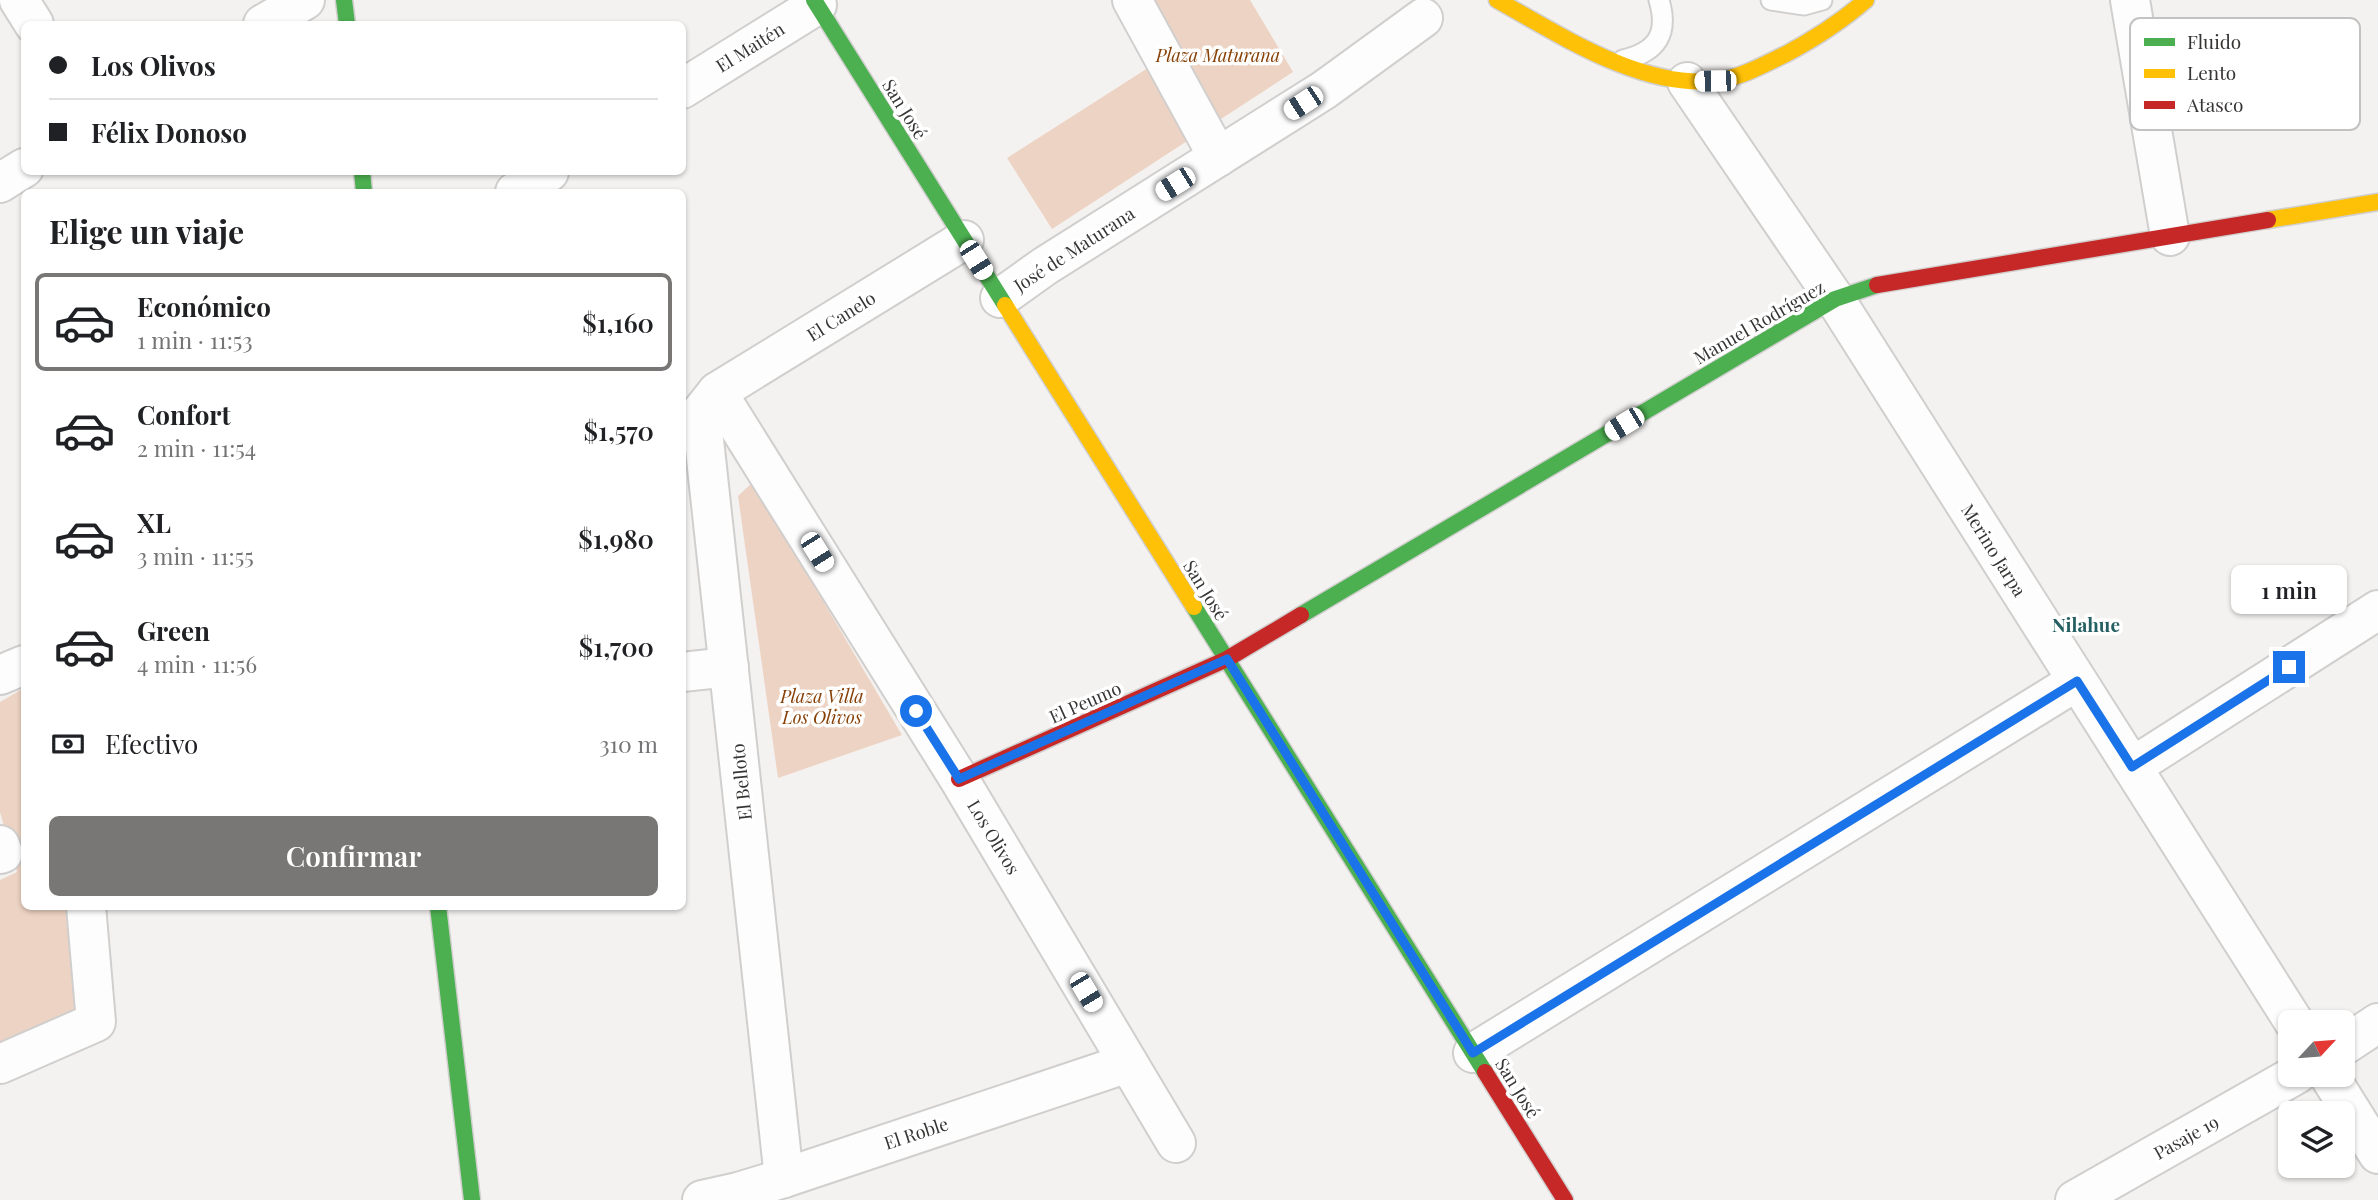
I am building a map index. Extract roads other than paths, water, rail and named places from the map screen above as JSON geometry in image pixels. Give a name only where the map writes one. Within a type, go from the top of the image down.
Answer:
[{"type":"street","points":[[19,0],[32,21]]},
{"type":"street","points":[[268,21],[304,0]]},
{"type":"street","points":[[344,0],[346,21]]},
{"type":"street","points":[[1132,0],[1219,157]]},
{"type":"street","points":[[1497,0],[1615,63],[1687,82],[1715,81],[1748,73],[1817,37],[1866,0]]},
{"type":"street","points":[[2130,0],[2133,18]]},
{"type":"street","name":"El Maitén","points":[[686,86],[816,3]]},
{"type":"street","name":"San José","points":[[816,3],[1565,1200]]},
{"type":"street","name":"José de Maturana","points":[[1000,298],[1045,266],[1324,90],[1423,18]]},
{"type":"street","name":"Merino Jarpa","points":[[1687,82],[1835,299],[2286,1010]]},
{"type":"street","points":[[2151,130],[2169,236]]},
{"type":"street","points":[[0,183],[21,170]]},
{"type":"street","points":[[520,189],[544,175]]},
{"type":"street","name":"Manuel Rodríguez","points":[[1227,659],[1835,299],[1874,286],[2378,202]]},
{"type":"street","name":"El Canelo","points":[[717,393],[964,240]]},
{"type":"street","name":"El Belloto","points":[[717,393],[701,412],[783,1178]]},
{"type":"street","name":"Los Olivos","points":[[717,393],[959,779],[1176,1143]]},
{"type":"street","points":[[2132,767],[2378,610]]},
{"type":"street","name":"El Peumo","points":[[959,779],[1227,659]]},
{"type":"street","points":[[0,676],[21,666]]},
{"type":"street","points":[[686,672],[729,667]]},
{"type":"street","points":[[1473,1053],[2077,681]]},
{"type":"street","points":[[0,1064],[96,1022],[86,910]]},
{"type":"street","points":[[438,910],[472,1200]]},
{"type":"street","points":[[2356,1037],[2378,1023]]},
{"type":"street","name":"El Roble","points":[[702,1200],[783,1178],[1128,1063]]},
{"type":"street","name":"Pasaje 19","points":[[2075,1200],[2278,1085]]},
{"type":"street","points":[[2336,1087],[2378,1154]]},
{"type":"lane","points":[[1615,63],[1637,57],[1654,47],[1661,33],[1663,14],[1659,0]]},
{"type":"lane","points":[[1771,0],[1804,5],[1822,0]]},
{"type":"district","name":"Nilahue","points":[[2086,624]]},
{"type":"park label","name":"Plaza Maturana","points":[[1218,55]]},
{"type":"park label","name":"Plaza Villa Los Olivos","points":[[822,706]]}]
